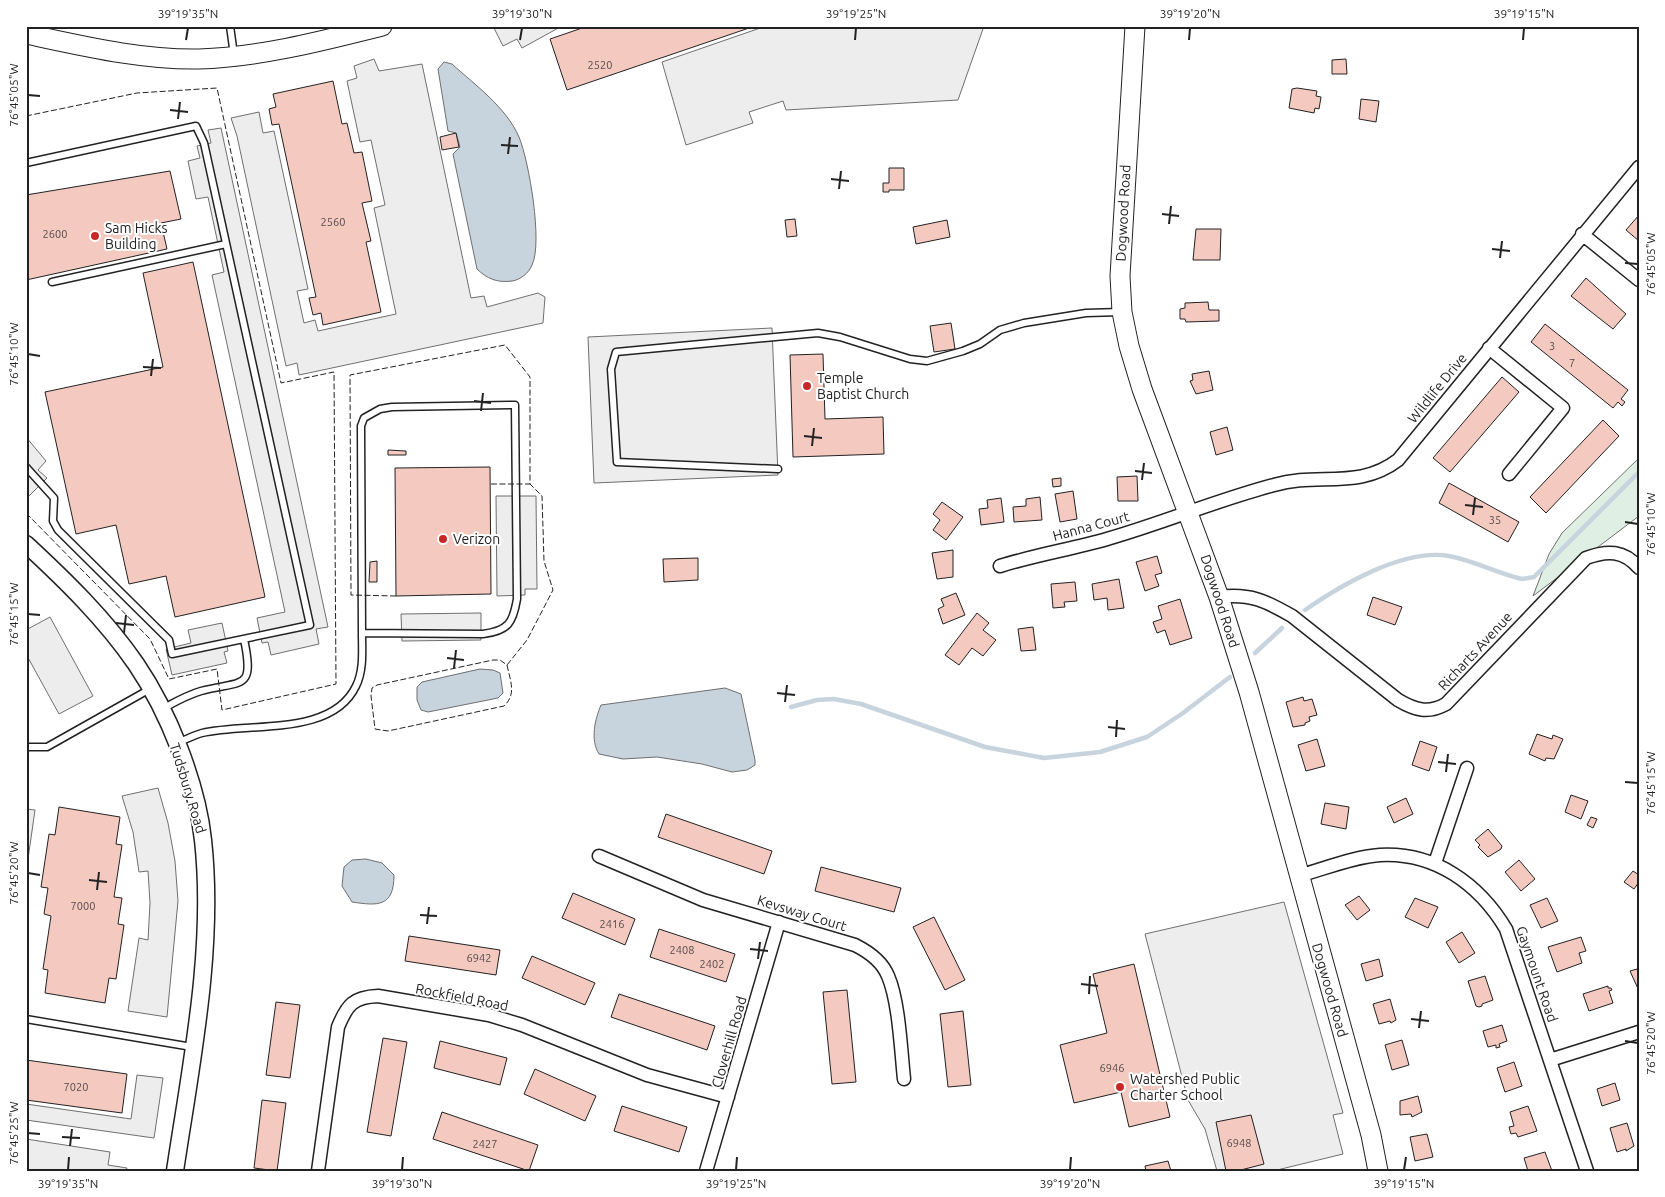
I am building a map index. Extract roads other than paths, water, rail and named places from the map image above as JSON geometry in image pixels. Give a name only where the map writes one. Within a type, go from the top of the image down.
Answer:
[{"type":"main road","points":[[26,34],[125,54],[198,59],[234,57],[276,51],[382,26]]},
{"type":"main road","name":"Dogwood Road","points":[[1135,26],[1121,228],[1122,312],[1129,346],[1142,389],[1219,597],[1249,692],[1298,876],[1371,1135],[1378,1171]]},
{"type":"street","name":"Wildlife Drive","points":[[1189,512],[1284,482],[1311,478],[1356,479],[1386,469],[1398,460],[1639,167]]},
{"type":"street","points":[[1582,234],[1639,280]]},
{"type":"street","points":[[1489,348],[1563,408],[1509,474]]},
{"type":"street","name":"Hanna Court","points":[[1000,566],[1108,539],[1189,512]]},
{"type":"street","name":"Tudsbury Road","points":[[26,544],[97,615],[132,659],[161,709],[176,744],[194,798],[203,838],[207,888],[207,933],[174,1171]]},
{"type":"street","name":"Richarts Avenue","points":[[1219,597],[1239,594],[1273,605],[1292,616],[1398,700],[1412,708],[1425,711],[1436,710],[1446,704],[1586,558],[1609,552],[1620,553],[1633,560],[1639,568]]},
{"type":"street","points":[[1435,863],[1468,768]]},
{"type":"street","name":"Gaymount Road","points":[[1298,876],[1380,855],[1416,858],[1435,863],[1480,893],[1506,929],[1587,1171]]},
{"type":"street","name":"Kevsway Court","points":[[598,856],[703,900],[856,945],[869,952],[880,962],[888,976],[893,995],[904,1080]]},
{"type":"street","name":"Cloverhill Road","points":[[706,1171],[779,922]]},
{"type":"street","name":"Rockfield Road","points":[[318,1171],[338,1028],[347,1008],[364,997],[378,996],[489,1015],[522,1025],[647,1076],[728,1097]]},
{"type":"street","points":[[1550,1060],[1639,1032]]},
{"type":"lane","points":[[230,26],[234,57]]},
{"type":"lane","points":[[26,163],[196,126],[204,142],[310,625],[172,654],[169,640],[58,530],[53,521],[54,498],[26,467]]},
{"type":"lane","points":[[52,282],[226,244]]},
{"type":"lane","points":[[778,469],[617,462],[611,369],[616,352],[818,333],[840,337],[910,360],[928,361],[963,351],[980,344],[1000,330],[1024,323],[1086,313],[1122,312]]},
{"type":"lane","points":[[176,744],[201,733],[311,720],[338,708],[349,698],[360,674],[362,633],[361,426],[364,418],[380,409],[392,407],[515,406],[518,599],[514,616],[508,625],[501,630],[483,634],[362,633]]},
{"type":"lane","points":[[161,709],[189,695],[237,685],[243,680],[248,672],[244,639]]},
{"type":"lane","points":[[26,747],[47,747],[150,689]]},
{"type":"lane","points":[[26,1019],[192,1047]]},
{"type":"waterway","points":[[1305,610],[1336,590],[1374,571],[1393,563],[1431,555],[1449,556],[1468,561],[1522,579],[1534,577],[1639,472]]},
{"type":"waterway","points":[[1255,653],[1282,628]]},
{"type":"waterway","points":[[791,707],[817,700],[834,699],[861,704],[985,747],[1044,758],[1100,752],[1147,737],[1183,713],[1230,677]]},
{"type":"place","name":"Sam Hicks Building","points":[[95,236]]},
{"type":"place","name":"Temple Baptist Church","points":[[807,386]]},
{"type":"place","name":"Verizon","points":[[443,539]]},
{"type":"place","name":"Watershed Public Charter School","points":[[1120,1087]]}]
